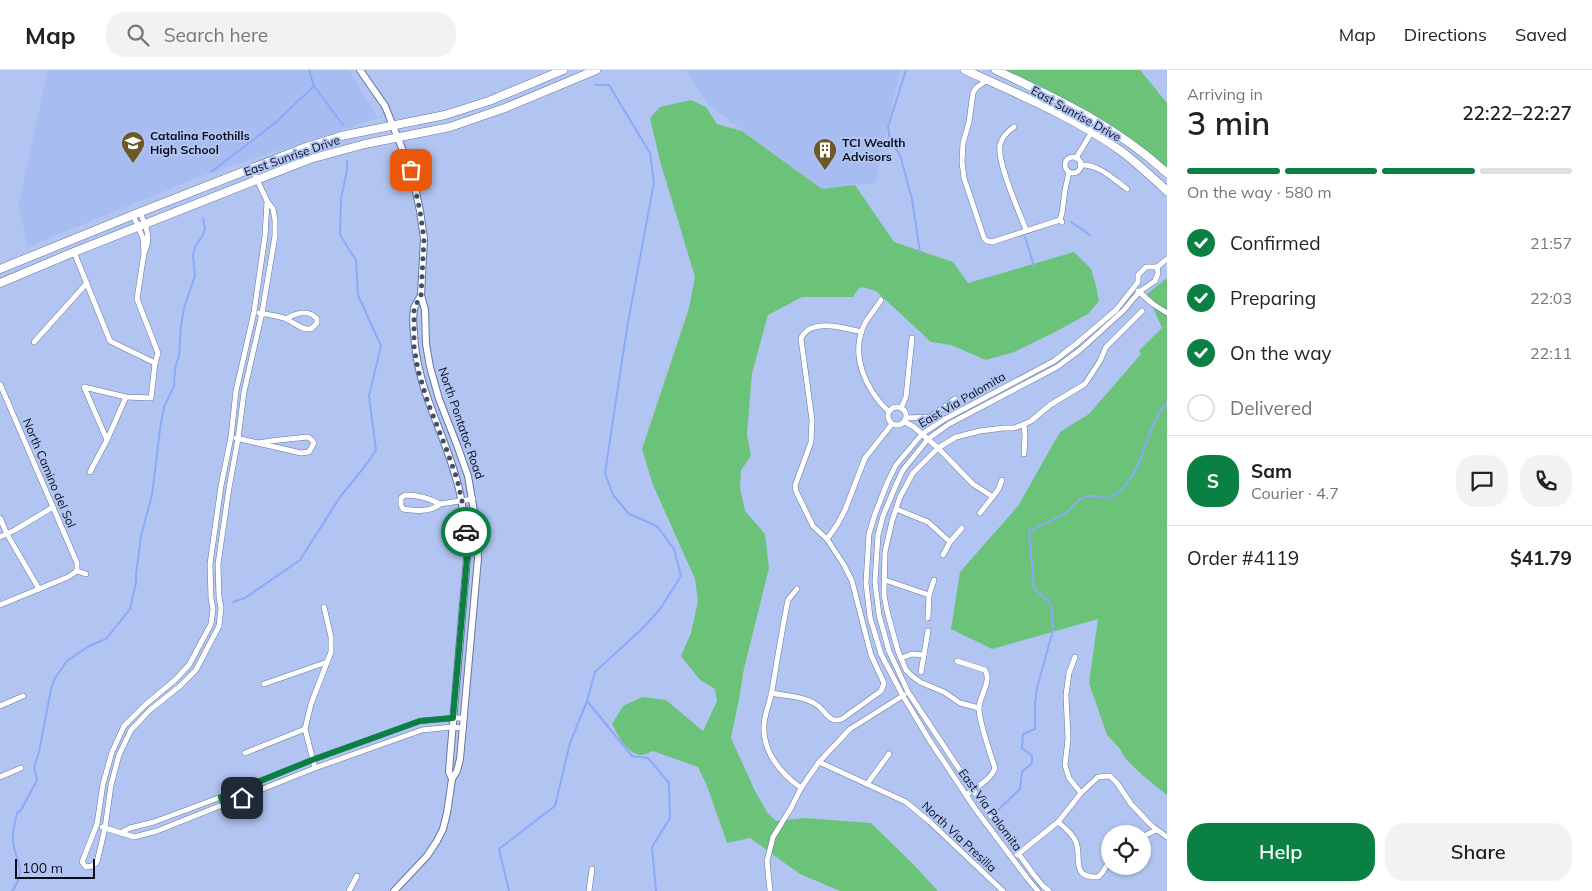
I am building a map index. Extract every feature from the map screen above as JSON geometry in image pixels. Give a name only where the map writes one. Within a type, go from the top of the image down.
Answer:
[{"type":"main road","name":"East Sunrise Drive","points":[[0,270],[137,213],[306,148],[341,136],[445,115],[489,100],[563,70]]},
{"type":"main road","name":"East Sunrise Drive","points":[[0,283],[310,159],[340,150],[398,139],[470,121],[596,70]]},
{"type":"main road","name":"East Sunrise Drive","points":[[966,70],[1092,132],[1121,151],[1167,191]]},
{"type":"main road","name":"East Sunrise Drive","points":[[996,70],[1080,111],[1131,143],[1167,173]]},
{"type":"street","name":"North Pontatoc Road","points":[[360,70],[385,106],[412,173],[424,239],[421,296],[426,310],[426,344],[430,368],[439,399],[468,476],[476,523],[478,558],[463,728],[457,771],[452,779],[447,813],[437,841],[428,856],[394,891]]},
{"type":"street","points":[[987,80],[976,88],[973,93],[969,122],[963,142],[962,162],[964,178],[987,241],[992,242],[1026,230],[1061,221],[1069,172],[1065,164],[1068,159],[1076,158]]},
{"type":"street","points":[[1076,158],[1098,122]]},
{"type":"street","points":[[1014,127],[1005,135],[1000,145],[1000,154],[1026,230]]},
{"type":"street","points":[[1069,172],[1077,172],[1080,165],[1076,158]]},
{"type":"street","points":[[1080,165],[1089,165],[1096,168],[1127,189]]},
{"type":"street","points":[[252,168],[266,201],[273,209],[275,236],[262,313],[244,392],[218,564],[221,608],[219,626],[196,670],[180,686],[150,710],[131,730],[119,755],[111,785],[105,828],[97,862],[92,866],[86,867],[82,862],[97,824],[103,784],[112,752],[124,726],[145,704],[175,680],[189,665],[211,624],[213,608],[210,564],[221,486],[231,437],[236,391],[254,312],[265,236],[266,201]]},
{"type":"street","points":[[107,440],[84,387],[126,397],[151,398],[158,352],[136,299],[144,253],[141,226],[137,213]]},
{"type":"street","points":[[74,252],[110,341],[155,363]]},
{"type":"street","name":"East Via Palomita","points":[[1038,891],[1012,858],[930,741],[881,654],[870,616],[866,583],[869,534],[874,514],[896,465],[922,434],[970,405],[1054,361],[1116,310],[1138,282],[1138,275],[1146,267],[1157,267],[1167,259]]},
{"type":"street","name":"East Via Palomita","points":[[1049,891],[1042,886],[1018,854],[908,692],[889,651],[879,615],[875,582],[878,536],[883,516],[900,477],[928,439],[949,424],[1057,367],[1108,327],[1138,292],[1155,281],[1158,273],[1157,267]]},
{"type":"street","points":[[34,342],[87,283]]},
{"type":"street","points":[[1133,288],[1167,313]]},
{"type":"street","name":"North Pontatoc Road","points":[[421,296],[414,308],[414,346],[418,370],[428,403],[454,471],[466,524],[467,558],[449,772],[452,779]]},
{"type":"street","points":[[881,300],[862,332],[860,358],[861,370],[872,394],[889,412]]},
{"type":"street","points":[[979,708],[960,703],[936,687],[920,682],[906,670],[898,651],[884,595],[885,552],[900,497],[914,473],[938,448],[956,437],[968,433],[1014,428],[1024,425],[1050,405],[1085,384],[1100,361],[1106,347],[1142,311]]},
{"type":"street","points":[[254,312],[286,319],[307,330],[317,323],[317,319],[308,313],[298,314],[286,319]]},
{"type":"street","points":[[771,693],[807,700],[820,707],[837,723],[883,689],[884,683],[871,655],[852,581],[827,539],[813,526],[795,486],[811,442],[812,420],[801,339],[802,331],[835,326],[862,332]]},
{"type":"street","points":[[901,408],[906,397],[912,338]]},
{"type":"street","name":"North Camino del Sol","points":[[0,384],[77,563],[78,571]]},
{"type":"street","points":[[90,472],[126,397]]},
{"type":"street","points":[[955,400],[930,417],[906,420],[897,426],[892,424],[888,417],[892,408],[901,408],[906,412],[906,420],[938,448],[973,484],[993,496]]},
{"type":"street","points":[[827,539],[837,526],[845,510],[865,458],[892,424]]},
{"type":"street","points":[[1024,425],[1024,454]]},
{"type":"street","points":[[231,437],[238,439],[301,453],[308,452],[314,443],[308,437],[257,443]]},
{"type":"street","points":[[980,512],[993,496],[1002,480]]},
{"type":"street","name":"North Pontatoc Road","points":[[440,504],[422,496],[405,495],[401,498],[403,509],[412,511],[473,499]]},
{"type":"street","points":[[0,537],[53,507]]},
{"type":"street","points":[[896,509],[928,522],[950,542]]},
{"type":"street","points":[[0,518],[6,534],[39,590]]},
{"type":"street","points":[[943,555],[950,542],[962,528]]},
{"type":"street","points":[[0,605],[39,590],[78,571],[86,574]]},
{"type":"street","points":[[885,580],[929,595]]},
{"type":"street","points":[[928,618],[929,595],[934,580]]},
{"type":"street","points":[[797,589],[788,600],[764,725],[766,743],[777,767],[800,788]]},
{"type":"street","points":[[314,768],[305,729],[311,704],[331,652],[331,637],[324,607]]},
{"type":"street","points":[[921,672],[928,631]]},
{"type":"street","points":[[901,658],[912,654],[924,654]]},
{"type":"street","points":[[1075,656],[1069,673],[1066,696],[1068,739],[1065,765],[1070,778],[1081,793]]},
{"type":"street","points":[[957,660],[985,670],[988,678],[979,708],[994,768],[993,773],[966,794]]},
{"type":"street","points":[[264,684],[327,662]]},
{"type":"street","points":[[770,891],[767,861],[773,837],[791,808],[800,788],[819,762],[850,729],[908,692]]},
{"type":"street","points":[[0,706],[23,696]]},
{"type":"street","points":[[120,833],[221,797],[312,760],[420,721],[464,718]]},
{"type":"street","points":[[97,824],[134,837],[157,831],[314,768],[422,730],[463,728]]},
{"type":"street","points":[[245,753],[305,729]]},
{"type":"street","points":[[867,784],[889,754]]},
{"type":"street","name":"North Via Presilla","points":[[819,762],[906,802],[930,822],[1002,891]]},
{"type":"street","points":[[0,777],[21,768]]},
{"type":"street","points":[[1012,858],[1058,822],[1081,793],[1098,777],[1110,776],[1117,783],[1130,804],[1156,830],[1167,837]]},
{"type":"street","points":[[221,797],[224,805]]},
{"type":"street","points":[[1058,822],[1077,844],[1077,861],[1080,870],[1086,876],[1098,877],[1101,874]]},
{"type":"street","points":[[1151,832],[1156,830]]},
{"type":"street","points":[[589,891],[592,869]]},
{"type":"street","points":[[349,891],[357,876]]},
{"type":"shaded area","name":"Catalina Foothills High School","points":[[48,70],[349,70],[378,118],[204,175],[27,247],[19,204]]},
{"type":"shaded area","points":[[686,70],[900,70],[875,183],[822,189],[708,105]]},
{"type":"green space","points":[[996,70],[1140,70],[1167,103],[1167,173],[1131,143]]},
{"type":"green space","points":[[691,100],[706,107],[717,124],[742,131],[822,189],[855,185],[894,242],[953,262],[968,283],[1074,252],[1091,269],[1099,301],[1088,314],[1014,352],[986,360],[951,345],[931,342],[876,291],[863,287],[858,289],[853,297],[802,297],[768,315],[752,373],[747,435],[751,456],[741,470],[740,488],[745,511],[765,534],[769,568],[743,673],[731,738],[755,791],[767,812],[776,821],[805,818],[871,823],[938,891],[840,891],[800,874],[750,838],[727,843],[707,786],[698,767],[653,751],[643,755],[632,752],[624,744],[612,724],[623,706],[642,697],[666,700],[703,731],[717,701],[715,689],[700,680],[681,656],[691,633],[698,601],[695,579],[653,485],[642,449],[689,308],[695,277],[660,161],[650,118],[660,107]]},
{"type":"green space","points":[[1167,278],[1167,795],[1128,761],[1107,735],[1089,683],[1098,619],[992,649],[951,629],[960,572],[1018,506],[1060,432],[1089,414],[1141,354],[1139,351],[1162,328],[1147,294]]},
{"type":"waterway","points":[[309,70],[314,86],[343,125]]},
{"type":"waterway","points":[[906,70],[888,127],[890,140],[900,155],[912,199],[920,252]]},
{"type":"waterway","points":[[595,85],[609,85],[650,153],[654,182],[627,328],[605,473],[613,495],[629,514],[657,526],[674,549],[681,576],[660,609],[643,628],[595,672],[587,701],[632,756],[648,758],[669,783],[670,818],[652,847],[656,891]]},
{"type":"waterway","points":[[211,172],[275,123],[314,86]]},
{"type":"waterway","points":[[233,602],[245,598],[300,560],[340,497],[376,450],[369,396],[381,346],[358,295],[356,260],[340,235],[341,199],[347,161]]},
{"type":"waterway","points":[[12,891],[17,883],[20,871],[13,841],[17,813],[21,810],[37,780],[34,767],[55,678],[67,661],[89,646],[106,639],[130,609],[136,583],[141,536],[152,495],[164,407],[174,386],[184,308],[195,276],[193,255],[205,228],[203,218]]},
{"type":"waterway","points":[[1071,222],[1090,235]]},
{"type":"waterway","points":[[1025,237],[1034,266]]},
{"type":"waterway","points":[[997,811],[1020,789],[1022,772],[1032,763],[1032,756],[1022,748],[1023,734],[1035,729],[1037,688],[1053,630],[1051,604],[1034,588],[1029,531],[1062,515],[1084,497],[1108,498],[1118,493],[1127,484],[1136,469],[1153,426],[1167,403]]},
{"type":"waterway","points":[[509,891],[499,849],[555,806],[570,743],[587,701]]},
{"type":"way so far","points":[[411,170],[424,239],[421,296],[414,308],[414,346],[418,370],[428,403],[457,479],[466,532]]},
{"type":"place","name":"Catalina Foothills High School","points":[[133,164]]},
{"type":"place","name":"TCI Wealth Advisors","points":[[825,171]]},
{"type":"route","points":[[242,798],[224,805],[221,797],[312,760],[420,721],[453,718],[467,558],[466,532]]}]
